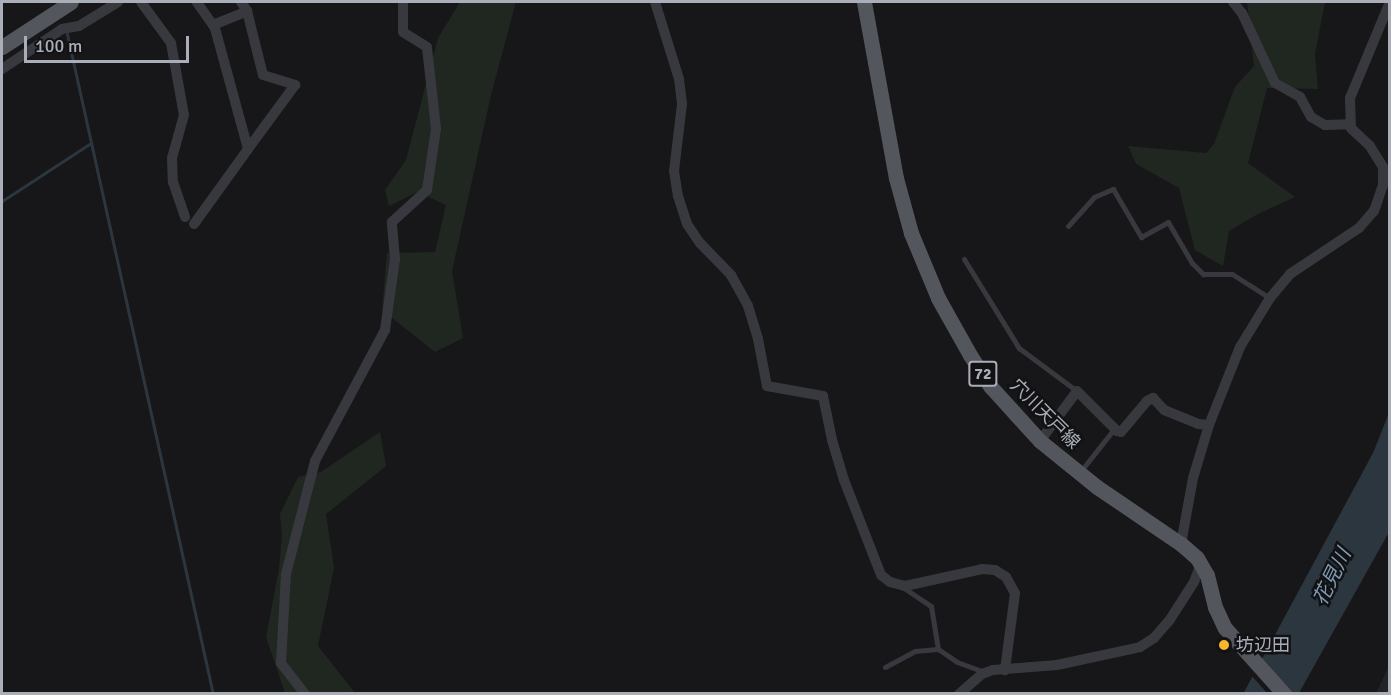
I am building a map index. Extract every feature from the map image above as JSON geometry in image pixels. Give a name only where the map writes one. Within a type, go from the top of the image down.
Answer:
[{"type":"main road","points":[[2,47],[71,2]]},
{"type":"main road","name":"穴川天戸線","points":[[864,2],[896,178],[919,254],[943,308],[970,355],[991,387],[1040,441],[1079,474],[1181,544],[1201,564],[1222,622],[1248,656],[1284,693]]},
{"type":"street","points":[[2,69],[62,29],[79,26],[118,2]]},
{"type":"street","points":[[141,2],[171,43],[184,115],[172,158],[173,182],[189,221],[248,149],[295,85],[263,75],[244,6],[213,25]]},
{"type":"street","points":[[197,2],[213,25],[248,149]]},
{"type":"street","points":[[304,693],[281,663],[286,574],[315,461],[385,330],[395,259],[392,222],[427,190],[436,129],[427,47],[403,32],[403,2]]},
{"type":"street","points":[[656,2],[679,79],[682,104],[674,171],[678,196],[687,224],[700,243],[731,275],[748,306],[758,339],[767,386],[824,396],[832,440],[844,480],[881,575],[890,582],[905,586],[982,569],[995,570],[1006,577],[1015,593],[1005,670]]},
{"type":"street","points":[[1233,2],[1242,13],[1275,83],[1300,97],[1311,117],[1325,125],[1349,124]]},
{"type":"street","points":[[1181,544],[1193,478],[1209,425],[1240,347],[1270,298],[1290,274],[1359,228],[1374,211],[1383,185],[1383,167],[1370,146],[1349,124],[1350,98],[1389,2]]},
{"type":"street","points":[[1040,441],[1077,391],[1114,429],[1121,432],[1148,401],[1154,398],[1164,410],[1198,424],[1209,425]]},
{"type":"street","points":[[959,693],[987,672],[1057,665],[1140,646],[1154,638],[1169,621],[1194,582],[1201,564]]},
{"type":"lane","points":[[1068,226],[1094,197],[1113,189],[1141,237],[1168,222],[1192,263],[1203,274],[1232,274],[1270,298]]},
{"type":"lane","points":[[964,259],[1019,348],[1077,391]]},
{"type":"lane","points":[[1079,474],[1114,429]]},
{"type":"lane","points":[[900,585],[931,606],[938,649]]},
{"type":"lane","points":[[885,667],[915,651],[938,649],[957,662],[987,672]]},
{"type":"shaded area","points":[[460,2],[516,2],[491,95],[452,271],[463,338],[435,352],[382,310],[387,253],[435,252],[446,205],[417,192],[389,206],[385,190],[406,160],[438,38]]},
{"type":"shaded area","points":[[1247,2],[1325,2],[1315,54],[1318,89],[1267,88],[1248,163],[1295,197],[1256,215],[1229,231],[1223,266],[1195,250],[1179,188],[1136,164],[1128,146],[1206,153],[1214,144],[1235,87],[1254,66]]},
{"type":"shaded area","points":[[380,432],[386,466],[326,514],[334,568],[318,646],[355,693],[285,693],[266,637],[279,569],[282,535],[280,514],[298,477],[321,472]]},
{"type":"shaded area","points":[[1389,666],[1389,693],[1376,693]]},
{"type":"water","name":"花見川","points":[[1389,413],[1389,532],[1299,693],[1243,694],[1373,453]]},
{"type":"pier","points":[[1259,658],[1292,693],[1267,693],[1250,674]]},
{"type":"waterway","points":[[67,34],[213,694]]},
{"type":"waterway","points":[[2,201],[91,143]]},
{"type":"place","name":"坊辺田","points":[[1224,645]]}]
